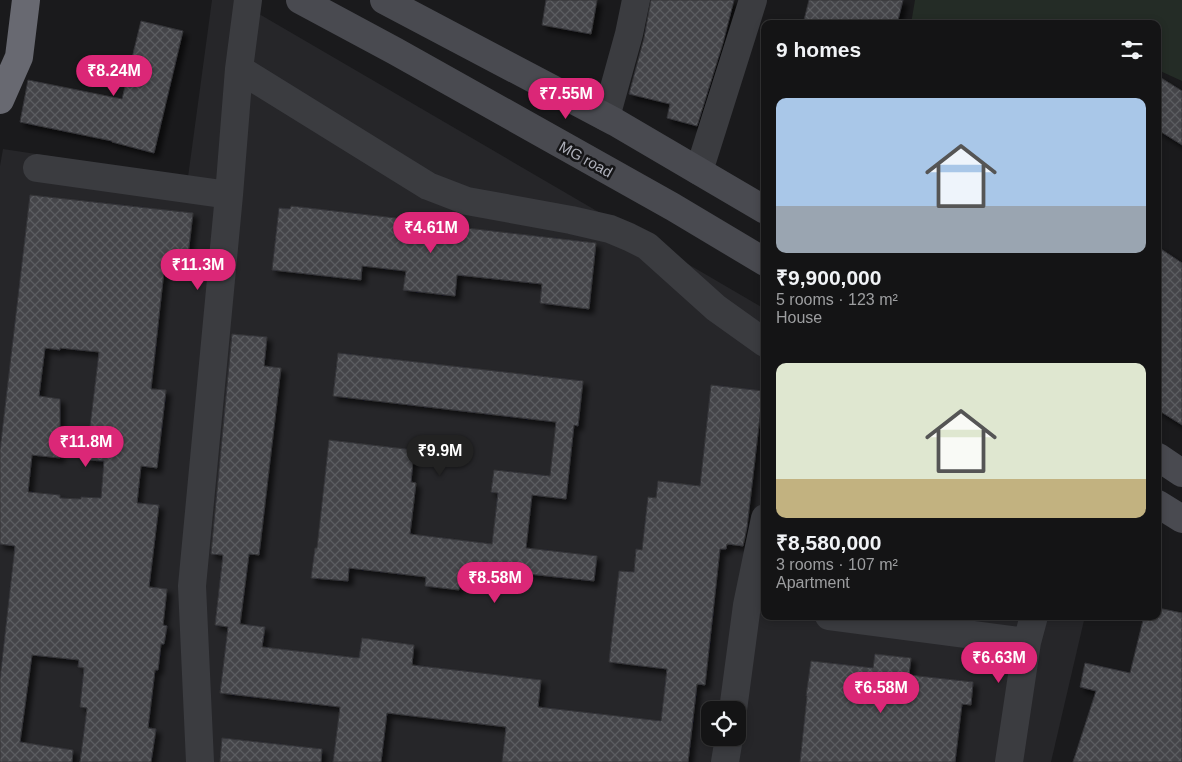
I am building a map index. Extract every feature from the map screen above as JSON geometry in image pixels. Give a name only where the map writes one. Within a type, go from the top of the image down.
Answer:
[{"type":"highway","points":[[0,100],[19,57],[26,0]]},
{"type":"main road","name":"MG road","points":[[300,0],[664,202],[761,260]]},
{"type":"main road","points":[[384,0],[606,117],[761,208]]},
{"type":"main road","points":[[1161,459],[1182,473]]},
{"type":"main road","points":[[1161,506],[1182,519]]},
{"type":"street","points":[[200,762],[192,586],[239,69],[248,0]]},
{"type":"street","points":[[606,117],[629,34],[636,0]]},
{"type":"street","points":[[699,171],[753,0]]},
{"type":"street","points":[[239,69],[428,186],[468,201],[610,229],[647,246],[716,308],[761,340]]},
{"type":"street","points":[[37,168],[229,195]]},
{"type":"street","points":[[735,701],[756,607],[761,558]]},
{"type":"street","points":[[859,620],[1027,642]]},
{"type":"street","points":[[1009,762],[1027,642],[1033,620]]},
{"type":"street","points":[[725,762],[728,746]]},
{"type":"shaded area","points":[[212,0],[235,0],[761,307],[761,620],[1084,620],[1051,762],[0,762],[0,166],[3,149],[188,177]]},
{"type":"shaded area","points":[[915,0],[1182,0],[1182,81],[1161,71],[1161,20],[912,20]]},
{"type":"building","points":[[546,0],[597,0],[591,34],[542,25]]},
{"type":"building","points":[[651,0],[734,0],[723,43],[697,126],[667,118],[670,104],[629,94],[644,38]]},
{"type":"building","points":[[809,0],[903,0],[898,20],[804,20]]},
{"type":"building","points":[[141,21],[183,31],[154,153],[112,141],[20,122],[28,80],[122,99]]},
{"type":"building","points":[[1161,78],[1182,91],[1182,145],[1161,132]]},
{"type":"building","points":[[30,195],[193,213],[187,264],[165,262],[151,389],[166,390],[157,468],[141,466],[137,503],[159,505],[149,587],[167,589],[163,625],[167,626],[164,644],[161,644],[158,670],[155,670],[148,728],[156,729],[151,762],[80,762],[87,708],[80,707],[84,668],[78,667],[79,660],[32,655],[20,742],[73,750],[72,762],[0,762],[0,679],[15,546],[0,544],[0,450]],"holes":[[[45,348],[60,350],[60,348],[99,352],[86,460],[104,461],[101,498],[60,498],[60,495],[28,492],[32,455],[60,458],[60,399],[39,396]]]},
{"type":"building","points":[[291,206],[430,222],[431,219],[449,222],[449,226],[596,243],[589,309],[540,303],[542,284],[457,275],[455,296],[403,290],[406,271],[362,266],[361,280],[272,270],[279,208],[290,209]]},
{"type":"building","points":[[1161,249],[1182,263],[1182,425],[1161,412]]},
{"type":"building","points":[[232,334],[267,337],[264,366],[281,368],[259,555],[249,554],[240,624],[265,627],[262,647],[359,658],[362,638],[414,645],[412,665],[541,680],[538,707],[661,721],[667,669],[609,662],[619,571],[634,572],[636,549],[642,550],[648,497],[656,498],[658,481],[700,486],[711,385],[761,391],[761,408],[747,527],[743,546],[727,544],[726,549],[720,549],[705,685],[697,684],[688,762],[502,762],[506,727],[387,713],[381,762],[333,762],[340,707],[220,693],[228,627],[215,625],[223,555],[211,554]]},
{"type":"building","points":[[338,353],[583,381],[578,426],[574,425],[566,499],[532,495],[526,548],[597,556],[594,581],[462,567],[459,590],[425,586],[426,577],[349,568],[348,581],[311,578],[315,548],[317,548],[329,440],[414,450],[411,482],[416,483],[410,534],[492,544],[498,493],[491,492],[494,470],[550,476],[556,422],[333,396]]},
{"type":"building","points":[[1161,609],[1182,613],[1182,762],[1073,762],[1096,691],[1080,687],[1085,663],[1130,673],[1143,620],[1161,620]]},
{"type":"building","points":[[875,654],[911,658],[909,675],[973,682],[971,705],[962,704],[955,762],[800,762],[811,661],[873,668]]},
{"type":"building","points":[[222,738],[322,749],[321,762],[220,762]]}]
